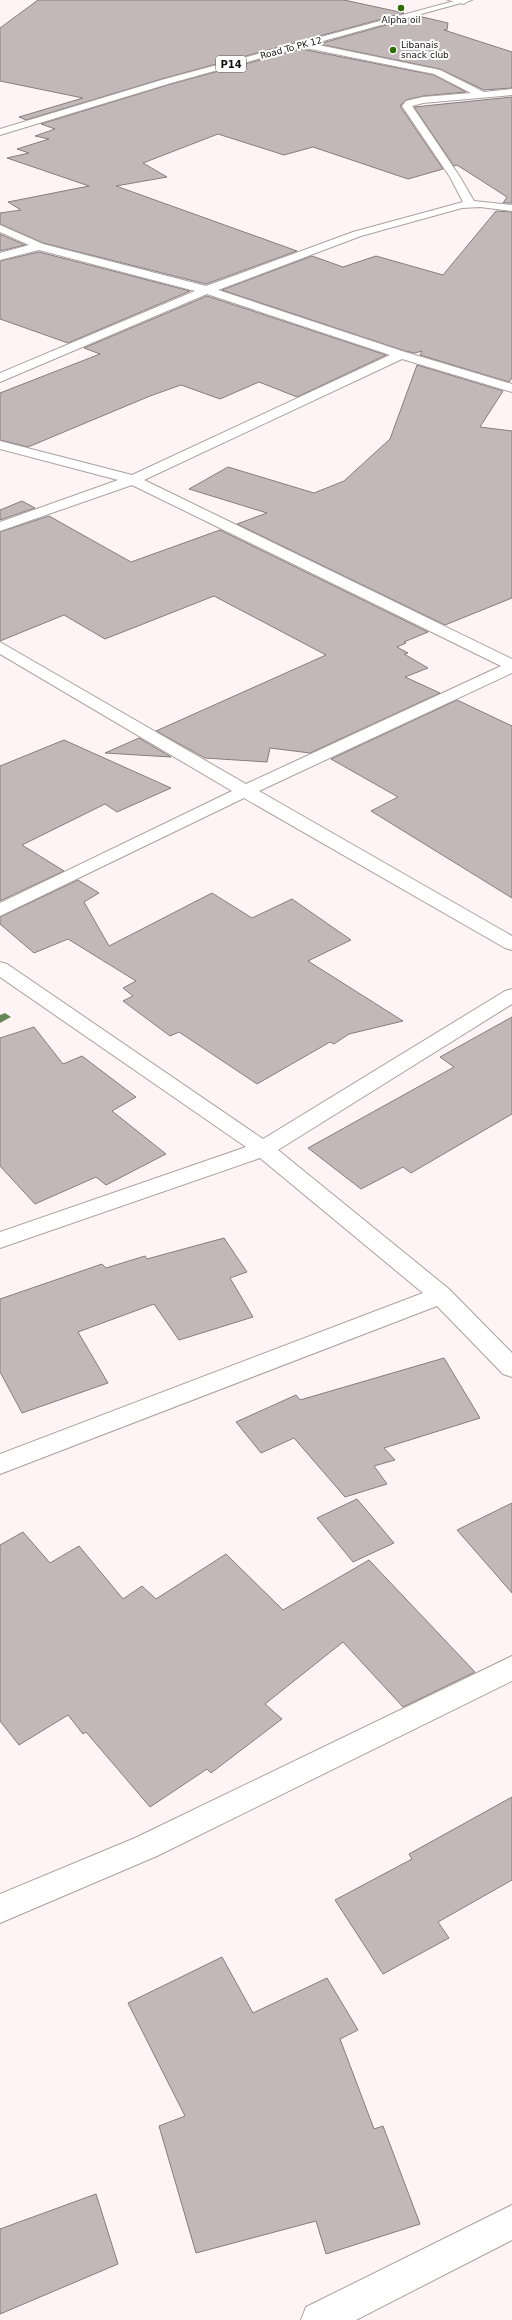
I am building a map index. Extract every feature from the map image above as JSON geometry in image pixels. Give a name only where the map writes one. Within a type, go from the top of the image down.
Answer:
[{"type":"street","points":[[452,0],[466,1]]},
{"type":"street","name":"Road To PK 12","points":[[0,132],[168,81],[466,1]]},
{"type":"street","points":[[304,45],[437,72],[483,95]]},
{"type":"street","points":[[470,204],[455,177],[407,106],[409,103],[423,100],[512,92]]},
{"type":"street","points":[[0,378],[207,290],[385,224],[470,204],[512,208]]},
{"type":"street","points":[[0,228],[39,246],[207,290],[401,355],[512,388]]},
{"type":"street","points":[[0,257],[39,246]]},
{"type":"street","points":[[0,527],[133,480],[401,355]]},
{"type":"street","points":[[0,445],[133,480],[512,666]]},
{"type":"street","points":[[0,647],[245,792],[512,944]]},
{"type":"street","points":[[0,910],[512,666]]},
{"type":"street","points":[[4,976],[263,1149],[441,1296],[512,1368]]},
{"type":"street","points":[[0,1240],[263,1149],[512,995]]},
{"type":"street","points":[[0,1464],[441,1296]]},
{"type":"street","points":[[0,1909],[146,1847],[512,1668]]},
{"type":"street","points":[[319,2320],[512,2222]]},
{"type":"building","points":[[38,0],[344,0],[404,13],[165,78],[26,120],[19,117],[83,98],[0,81],[0,28]]},
{"type":"building","points":[[418,16],[448,23],[447,30],[444,30],[512,52],[512,88],[484,90],[440,69],[319,44]]},
{"type":"building","points":[[301,49],[434,75],[466,92],[423,96],[406,100],[400,106],[443,169],[408,179],[313,147],[284,155],[218,134],[143,163],[167,177],[116,186],[297,251],[206,284],[43,243],[0,224],[0,213],[21,210],[8,202],[89,186],[7,158],[29,153],[17,149],[49,139],[35,136],[55,129],[41,124],[171,84]]},
{"type":"building","points":[[512,97],[512,203],[503,203],[507,197],[457,165],[454,166],[414,107]]},
{"type":"building","points":[[496,211],[512,212],[512,378],[509,382],[420,355],[422,351],[415,353],[405,351],[222,290],[312,256],[343,267],[376,256],[443,275]]},
{"type":"building","points":[[0,234],[25,245],[0,251]]},
{"type":"building","points":[[39,252],[190,291],[68,343],[0,319],[0,261]]},
{"type":"building","points":[[207,296],[386,355],[297,397],[259,382],[220,399],[181,385],[150,396],[28,447],[0,440],[0,393],[100,354],[84,348]]},
{"type":"building","points":[[417,365],[503,391],[480,427],[512,431],[512,598],[445,625],[237,524],[267,513],[189,489],[228,467],[314,493],[344,481],[390,439]]},
{"type":"building","points":[[22,501],[35,508],[0,520],[0,510]]},
{"type":"building","points":[[49,516],[131,562],[220,530],[428,632],[404,642],[406,643],[397,647],[408,653],[404,654],[428,668],[405,677],[440,693],[310,753],[270,748],[267,762],[205,758],[156,731],[326,655],[214,596],[105,639],[64,615],[0,641],[0,532]]},
{"type":"building","points":[[457,700],[512,726],[512,898],[371,811],[398,797],[331,759]]},
{"type":"building","points":[[139,738],[171,757],[105,753]]},
{"type":"building","points":[[64,740],[171,788],[117,812],[105,804],[22,845],[64,871],[0,901],[0,766]]},
{"type":"building","points":[[78,880],[99,893],[84,902],[109,946],[212,893],[252,918],[292,899],[351,940],[308,961],[403,1021],[349,1034],[334,1044],[330,1042],[257,1084],[179,1032],[170,1036],[123,1001],[133,996],[123,988],[136,981],[68,939],[34,953],[0,924],[0,917]]},
{"type":"building","points":[[512,1017],[512,1114],[411,1173],[403,1167],[361,1189],[308,1148],[454,1067],[440,1057]]},
{"type":"building","points":[[34,1027],[63,1064],[82,1056],[136,1097],[112,1111],[166,1154],[106,1185],[96,1177],[35,1204],[0,1166],[0,1038]]},
{"type":"building","points":[[224,1238],[247,1272],[230,1278],[253,1317],[179,1340],[154,1304],[78,1332],[108,1383],[22,1413],[0,1372],[0,1299],[102,1264],[106,1268],[145,1256],[147,1259]]},
{"type":"building","points":[[444,1358],[480,1418],[384,1448],[395,1460],[374,1466],[387,1484],[345,1497],[294,1438],[261,1453],[236,1422],[296,1395],[300,1400]]},
{"type":"building","points":[[357,1499],[394,1543],[353,1562],[317,1518]]},
{"type":"building","points":[[512,1503],[512,1593],[457,1530]]},
{"type":"building","points":[[23,1532],[50,1563],[79,1546],[123,1599],[142,1586],[156,1599],[226,1554],[283,1610],[369,1560],[475,1672],[403,1707],[343,1642],[265,1704],[282,1719],[211,1773],[207,1769],[150,1807],[86,1732],[83,1734],[68,1715],[19,1745],[0,1721],[0,1545]]},
{"type":"building","points":[[512,1797],[512,1880],[438,1922],[449,1938],[383,1974],[335,1900],[412,1859],[409,1854]]},
{"type":"building","points":[[222,1957],[253,2013],[327,1978],[358,2030],[340,2039],[374,2129],[383,2126],[420,2224],[326,2254],[316,2221],[196,2253],[159,2126],[185,2116],[128,2003]]},
{"type":"building","points":[[96,2194],[118,2264],[0,2314],[0,2229]]},
{"type":"waterway","points":[[0,1019],[5,1017]]},
{"type":"place","name":"Alpha oil","points":[[401,8]]},
{"type":"place","name":"Libanais snack club","points":[[393,50]]}]
